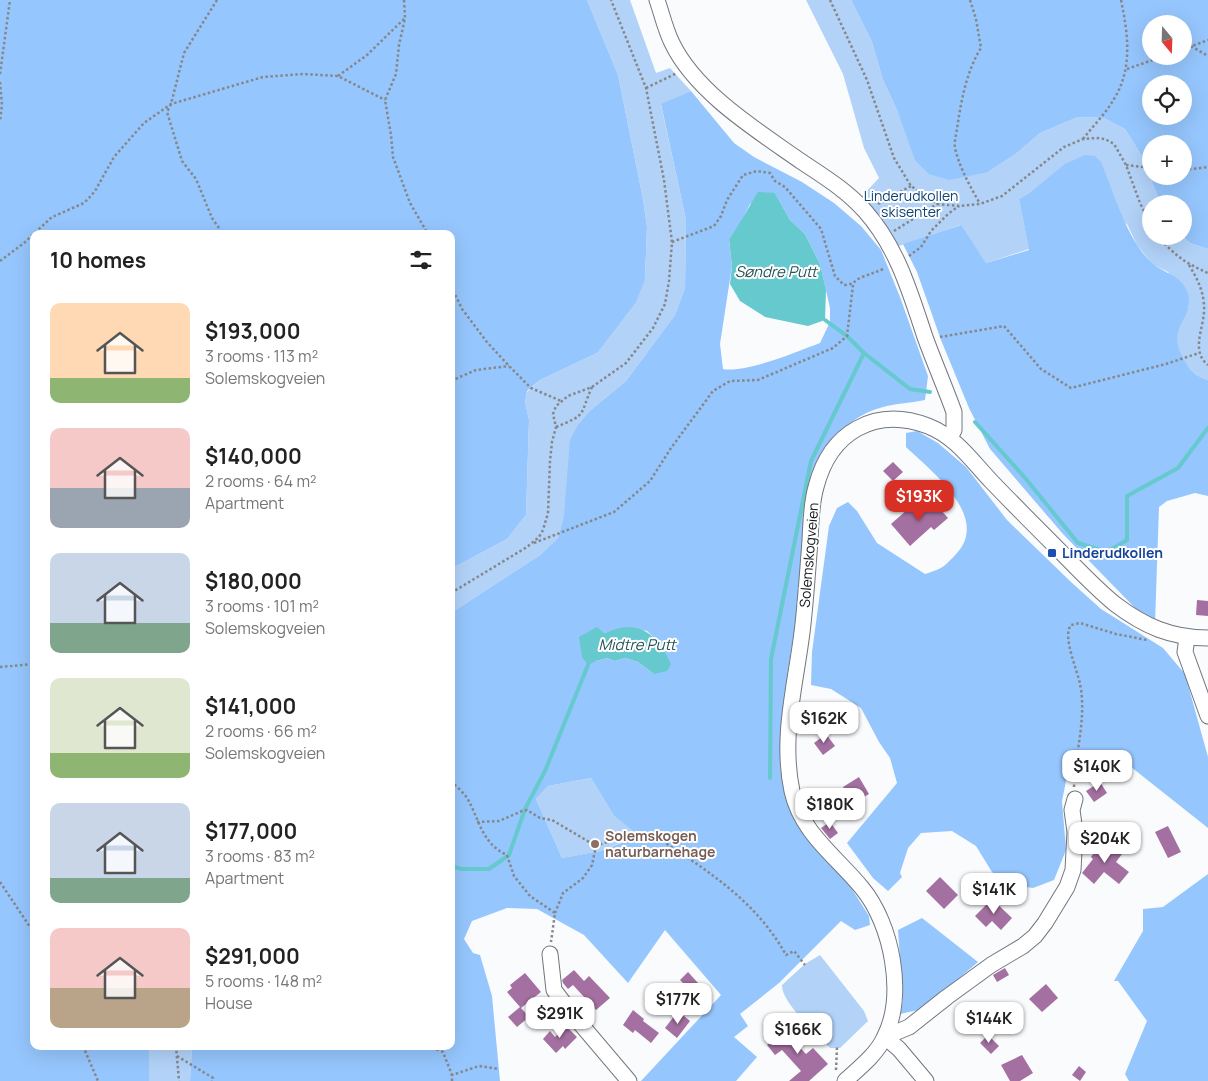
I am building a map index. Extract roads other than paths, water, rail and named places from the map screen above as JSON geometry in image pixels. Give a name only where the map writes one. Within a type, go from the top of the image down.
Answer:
[{"type":"street","points":[[657,0],[672,43],[687,68],[714,98],[803,163],[840,186],[864,210],[884,236],[900,264],[926,340],[954,412],[954,430],[950,438]]},
{"type":"street","name":"Solemskogveien","points":[[841,1078],[875,1052],[885,1037],[893,1007],[894,979],[891,952],[876,908],[864,890],[817,840],[805,824],[795,802],[790,777],[788,733],[803,621],[812,505],[819,475],[829,456],[849,434],[865,424],[882,420],[902,420],[932,428],[950,438],[1115,604],[1149,626],[1175,636],[1208,638]]},
{"type":"street","points":[[1187,638],[1185,652],[1202,687],[1208,716]]},
{"type":"street","points":[[926,1081],[899,1049],[885,1037],[909,1028],[991,965],[1023,946],[1046,923],[1067,887],[1073,870],[1075,832],[1072,810],[1075,799]]},
{"type":"street","points":[[550,954],[554,990],[573,1016],[630,1081]]},
{"type":"water","name":"Søndre Putt","points":[[758,192],[775,193],[790,220],[805,234],[820,264],[826,290],[825,320],[808,326],[765,317],[740,301],[730,284],[732,266],[729,239]]},
{"type":"water","name":"Midtre Putt","points":[[597,627],[604,633],[624,627],[643,630],[655,638],[671,664],[667,671],[654,674],[638,662],[625,658],[615,661],[607,658],[588,665],[582,657],[579,637]]},
{"type":"waterway","points":[[825,320],[910,389],[930,392]]},
{"type":"waterway","points":[[770,778],[771,659],[811,461],[864,353]]},
{"type":"waterway","points":[[975,422],[1026,479],[1078,543],[1107,552],[1127,540],[1127,496],[1178,468],[1208,428]]},
{"type":"waterway","points":[[455,867],[462,869],[489,869],[509,855],[525,809],[545,771],[588,665]]},
{"type":"place","name":"Linderudkollen","points":[[1052,553]]},
{"type":"place","name":"Solemskogen naturbarnehage","points":[[595,844]]},
{"type":"park label","name":"Linderudkollen skisenter","points":[[911,204]]}]
